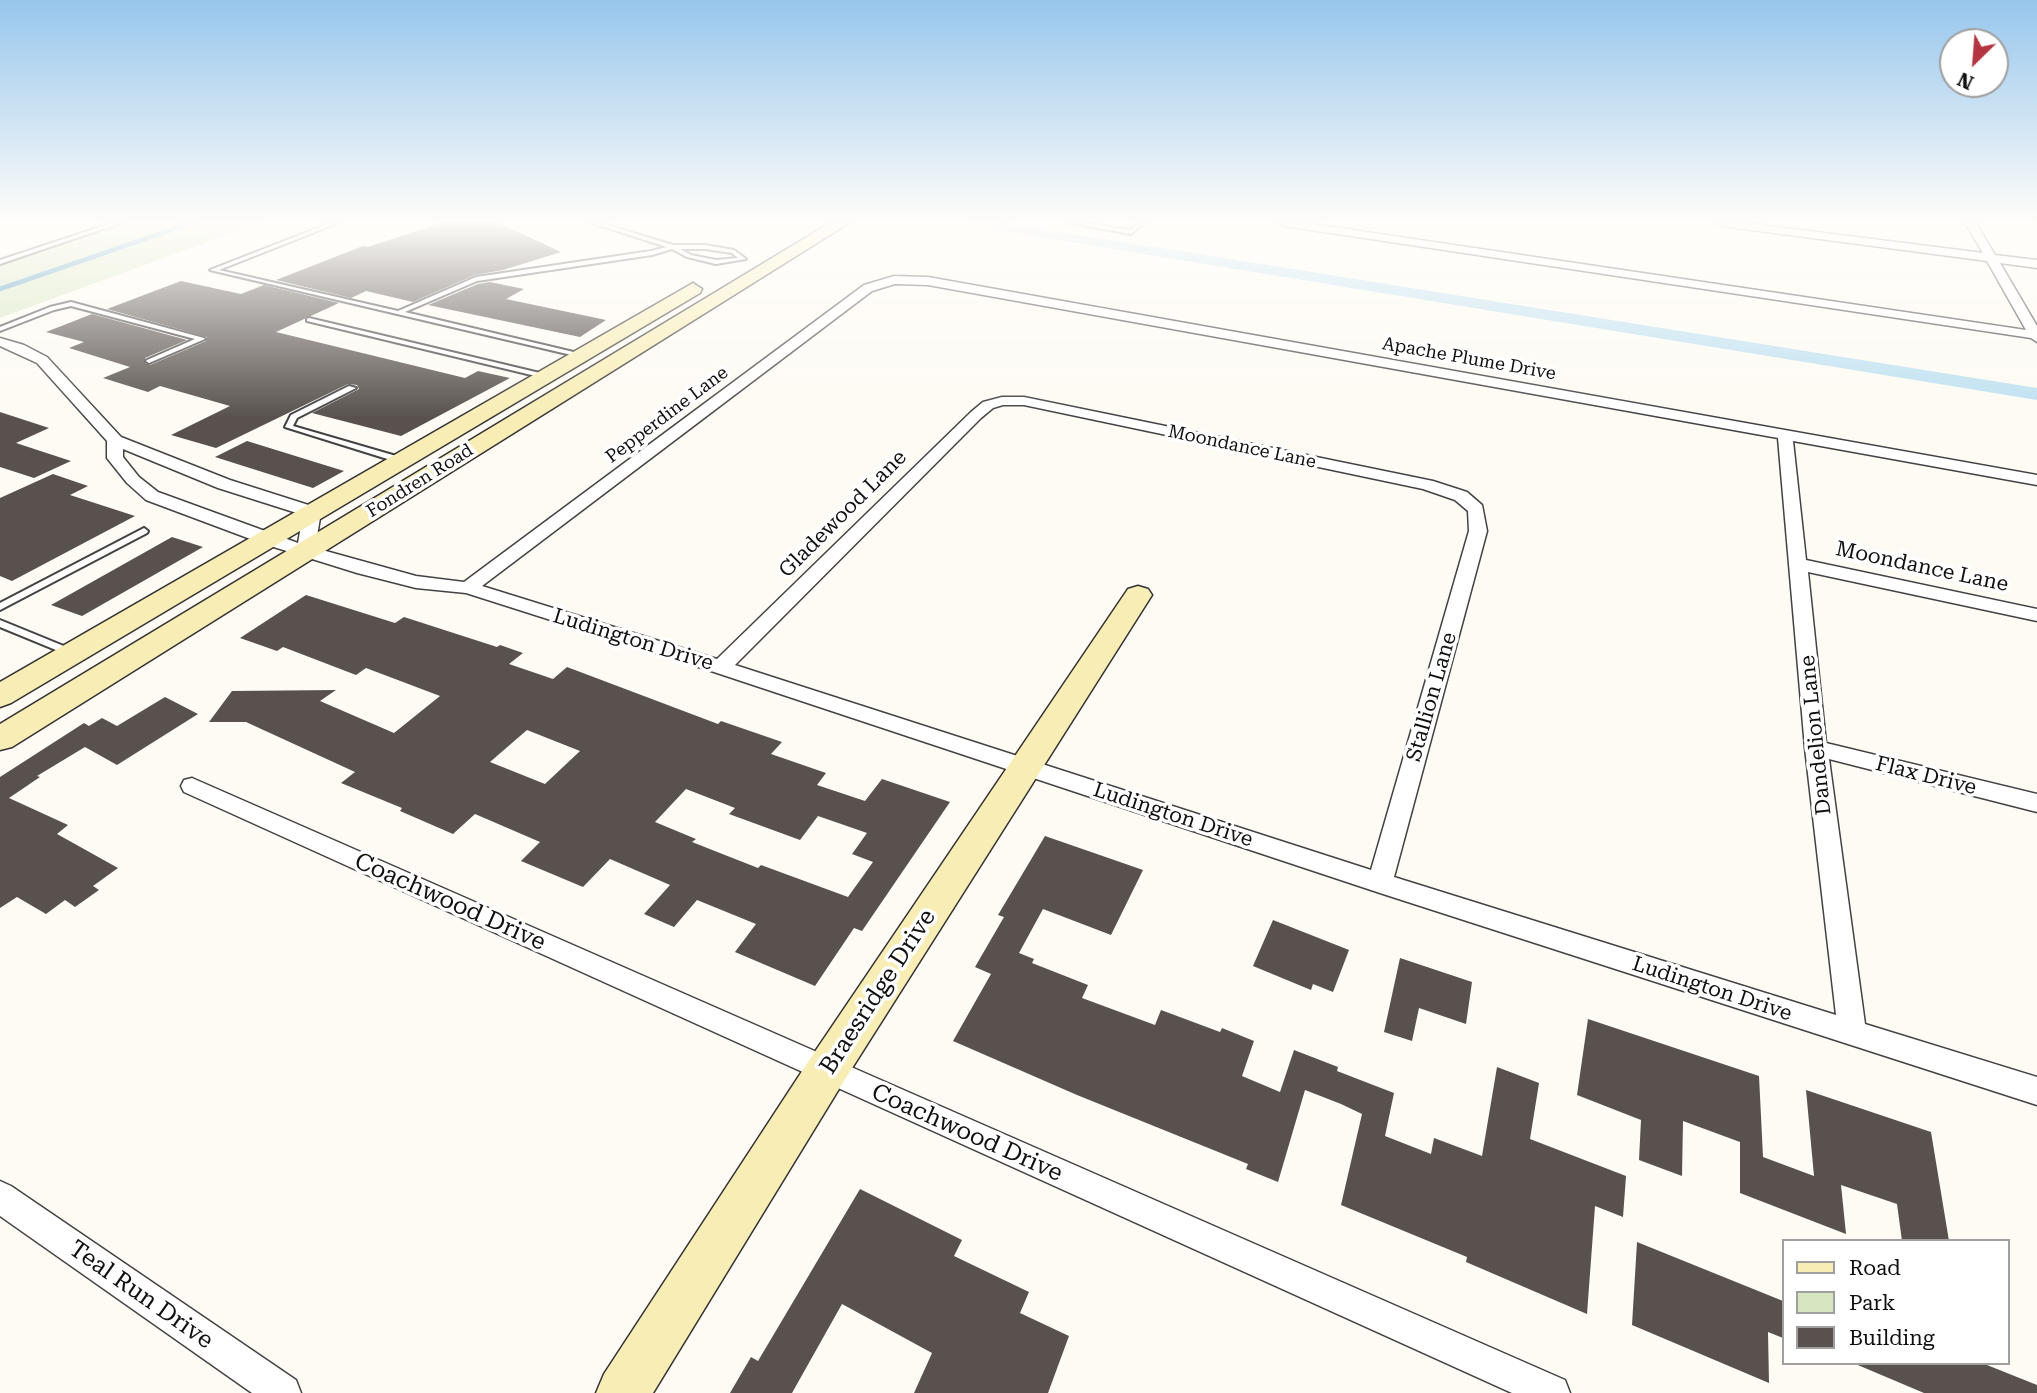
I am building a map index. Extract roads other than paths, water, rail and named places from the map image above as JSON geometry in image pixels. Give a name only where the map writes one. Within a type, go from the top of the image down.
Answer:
[{"type":"main road","name":"Fondren Road","points":[[0,696],[694,288]]},
{"type":"main road","name":"Fondren Road","points":[[0,739],[734,288]]},
{"type":"main road","points":[[571,360],[597,372]]},
{"type":"main road","name":"Braesridge Drive","points":[[623,1393],[827,1070],[1138,595]]},
{"type":"street","name":"Pepperdine Lane","points":[[468,588],[868,288]]},
{"type":"street","name":"Apache Plume Drive","points":[[967,288],[2037,480]]},
{"type":"street","points":[[1717,288],[2036,336]]},
{"type":"street","points":[[2008,288],[2036,336]]},
{"type":"street","name":"Ludington Drive","points":[[0,342],[42,360],[115,440],[225,484],[312,512]]},
{"type":"street","name":"Moondance Lane","points":[[1002,401],[1024,401],[1427,485],[1461,496],[1476,509]]},
{"type":"street","name":"Gladewood Lane","points":[[721,667],[976,415],[988,405],[1002,401]]},
{"type":"street","name":"Dandelion Lane","points":[[1784,435],[1816,748],[1852,1034]]},
{"type":"street","name":"Ludington Drive","points":[[115,440],[115,458],[133,481],[152,496],[267,539],[416,582],[468,588],[721,667],[1380,883],[2037,1091]]},
{"type":"street","name":"Stallion Lane","points":[[1380,883],[1478,531],[1476,509]]},
{"type":"street","points":[[306,551],[312,512]]},
{"type":"street","name":"Moondance Lane","points":[[1798,564],[2037,615]]},
{"type":"street","name":"Flax Drive","points":[[1816,748],[2037,803]]},
{"type":"street","name":"Coachwood Drive","points":[[192,786],[1552,1393]]},
{"type":"street","name":"Teal Run Drive","points":[[0,1197],[283,1393]]},
{"type":"lane","points":[[290,288],[398,313],[571,360]]},
{"type":"lane","points":[[398,313],[455,288]]},
{"type":"lane","points":[[0,329],[52,308],[71,304],[202,339],[149,361]]},
{"type":"lane","points":[[309,320],[544,376]]},
{"type":"lane","points":[[352,388],[294,417],[289,427],[400,460]]},
{"type":"lane","points":[[0,607],[144,531]]},
{"type":"lane","points":[[0,623],[72,653]]},
{"type":"waterway","points":[[1381,288],[2037,394]]}]
